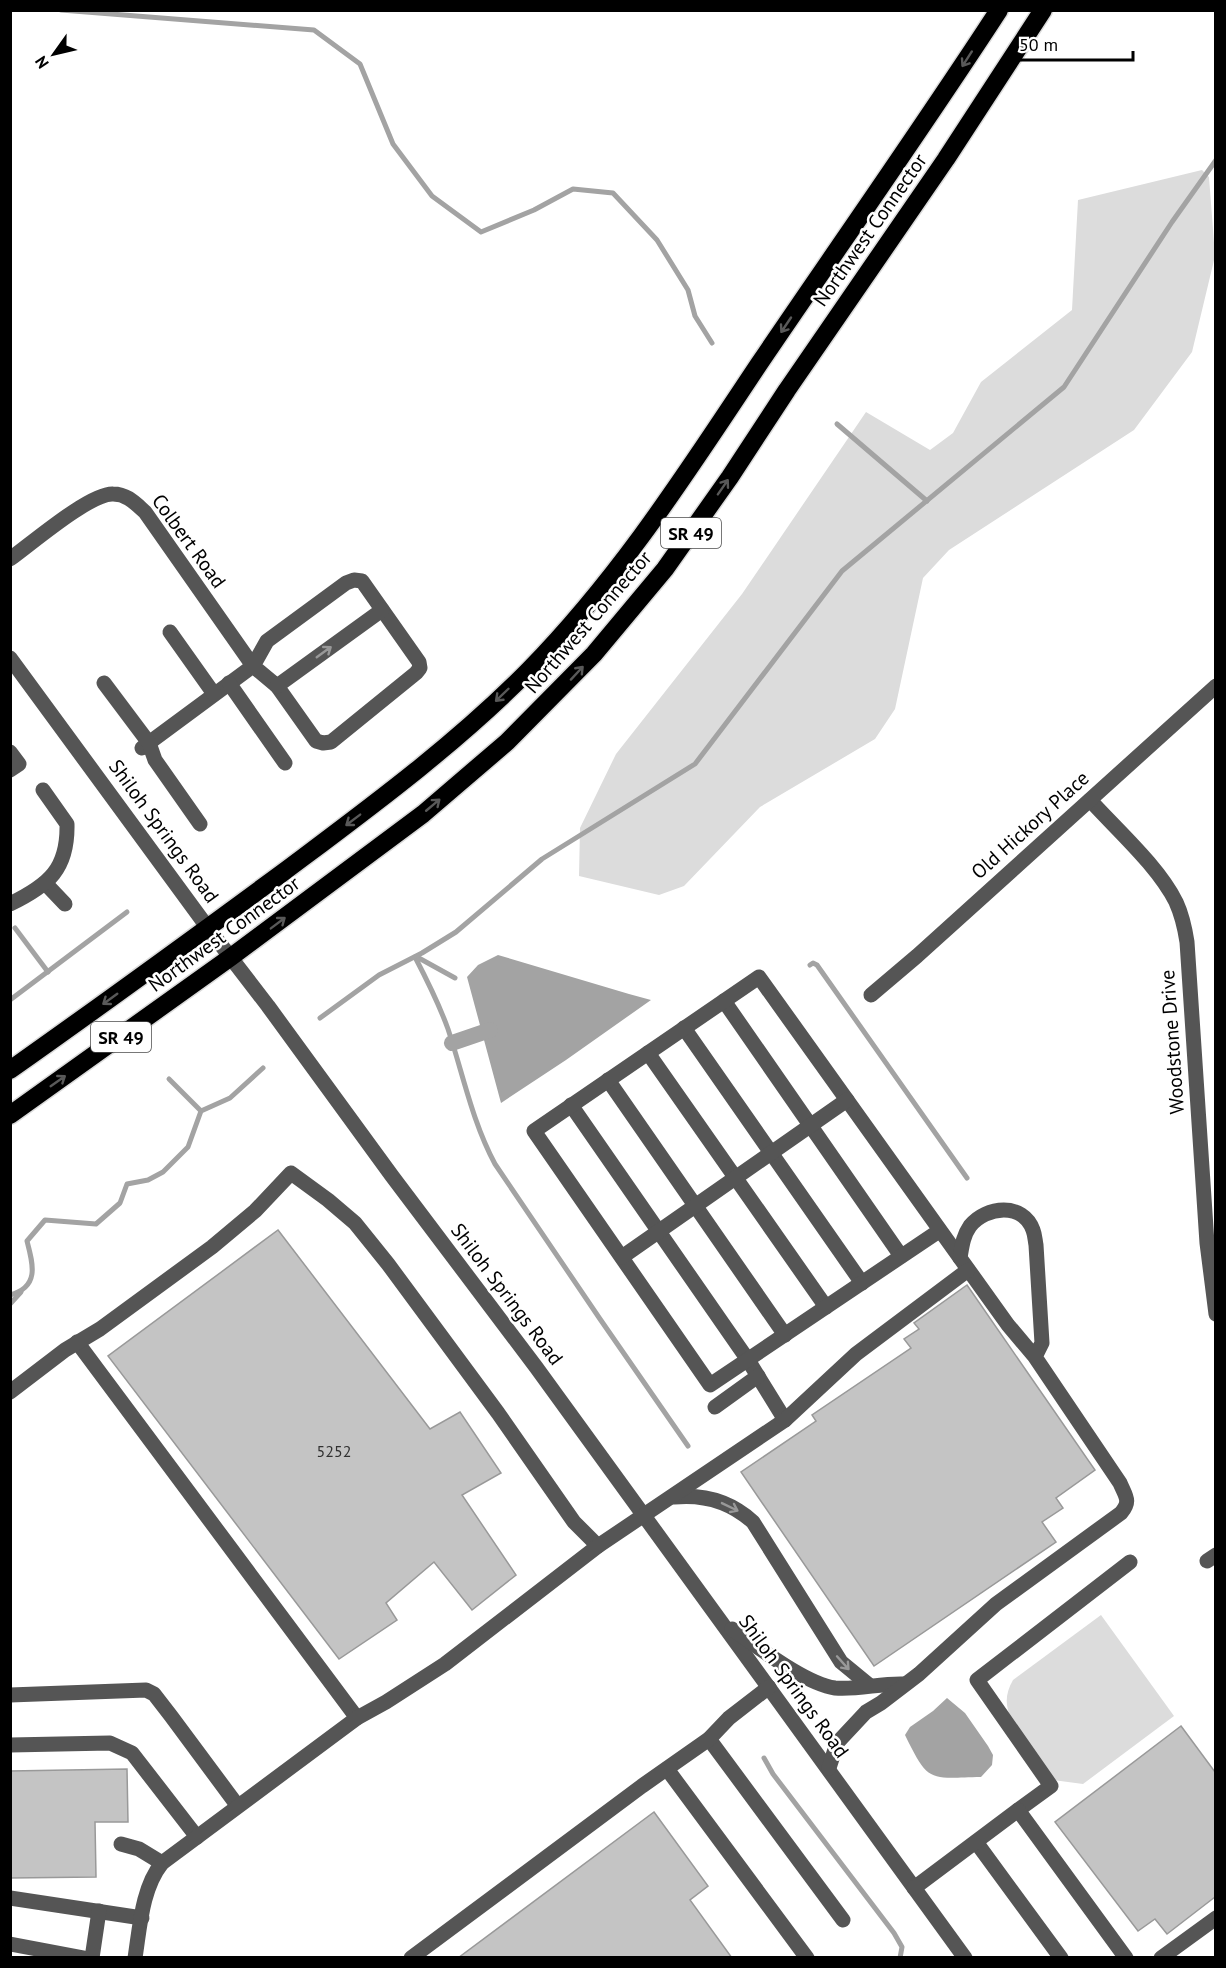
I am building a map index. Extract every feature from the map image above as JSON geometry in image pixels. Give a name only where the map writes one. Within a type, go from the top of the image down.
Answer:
[{"type":"highway","name":"Northwest Connector","points":[[10,1070],[208,928],[399,785],[482,715],[567,629],[636,546],[700,455],[999,10]]},
{"type":"highway","name":"Northwest Connector","points":[[10,1114],[231,957],[423,814],[507,742],[594,654],[659,577],[730,477],[946,159],[1043,10]]},
{"type":"street","name":"Colbert Road","points":[[10,559],[82,506],[104,494],[123,495],[134,501],[145,512],[253,666],[277,686],[316,741],[323,743],[331,742],[420,668],[419,662],[382,610]]},
{"type":"street","points":[[146,745],[253,666],[267,641],[346,582],[362,581],[382,610],[277,686]]},
{"type":"street","points":[[170,632],[214,694]]},
{"type":"street","name":"Shiloh Springs Road","points":[[10,658],[722,1622],[965,1958]]},
{"type":"street","points":[[104,683],[200,824]]},
{"type":"street","points":[[229,683],[285,764]]},
{"type":"street","name":"Old Hickory Place","points":[[872,994],[1215,686]]},
{"type":"street","points":[[10,752],[19,764],[10,770]]},
{"type":"street","points":[[10,904],[45,883],[62,861],[67,824],[43,790]]},
{"type":"street","name":"Woodstone Drive","points":[[1089,800],[1164,881],[1177,904],[1184,923],[1207,1243],[1215,1314]]},
{"type":"street","points":[[45,883],[65,904]]},
{"type":"street","points":[[829,1768],[837,1743],[853,1723],[919,1674],[996,1604],[1121,1514],[1127,1499],[1120,1483],[1035,1357],[1008,1325],[939,1231],[759,977],[534,1131],[710,1385],[939,1231]]},
{"type":"street","points":[[724,1001],[901,1256]]},
{"type":"street","points":[[684,1028],[862,1283]]},
{"type":"street","points":[[648,1053],[826,1307]]},
{"type":"street","points":[[608,1080],[785,1335]]},
{"type":"street","points":[[622,1257],[847,1100]]},
{"type":"street","points":[[571,1105],[748,1360],[785,1420]]},
{"type":"street","points":[[10,1392],[212,1247],[255,1211],[291,1173],[355,1223],[519,1441],[574,1522],[598,1546]]},
{"type":"street","points":[[964,1264],[964,1237],[969,1227],[985,1213],[1007,1210],[1027,1220],[1033,1229],[1036,1245],[1042,1343],[1035,1357]]},
{"type":"street","points":[[135,1958],[148,1887],[154,1873],[162,1863],[357,1718],[446,1664],[598,1546],[785,1420],[863,1348],[964,1264]]},
{"type":"street","points":[[77,1342],[357,1718]]},
{"type":"street","points":[[716,1407],[758,1376]]},
{"type":"street","points":[[673,1497],[691,1496],[718,1501],[742,1513],[753,1522],[841,1662],[869,1685]]},
{"type":"street","points":[[914,1888],[1051,1786],[977,1680],[1130,1562]]},
{"type":"street","points":[[722,1622],[798,1673],[832,1688],[904,1684]]},
{"type":"street","points":[[411,1958],[709,1739],[729,1718],[769,1687]]},
{"type":"street","points":[[10,1695],[147,1690],[171,1716],[237,1805]]},
{"type":"street","points":[[709,1739],[843,1920]]},
{"type":"street","points":[[10,1745],[110,1743],[132,1753],[197,1836]]},
{"type":"street","points":[[668,1769],[807,1958]]},
{"type":"street","points":[[1018,1810],[1126,1958]]},
{"type":"street","points":[[976,1842],[1061,1958]]},
{"type":"street","points":[[122,1844],[140,1849],[162,1863]]},
{"type":"street","points":[[10,1898],[142,1918]]},
{"type":"street","points":[[92,1958],[99,1911]]},
{"type":"street","points":[[1161,1958],[1179,1952],[1214,1922]]},
{"type":"street","points":[[10,1944],[84,1958]]},
{"type":"shaded area","points":[[1202,170],[1209,177],[1215,256],[1192,352],[1134,430],[949,550],[923,578],[895,709],[875,739],[760,807],[684,886],[659,895],[579,876],[580,828],[616,754],[742,594],[866,412],[930,450],[953,433],[981,382],[1072,310],[1078,200]]},
{"type":"shaded area","points":[[498,955],[651,1000],[501,1103],[467,977],[478,965]]},
{"type":"shaded area","points":[[1101,1615],[1174,1716],[1083,1784],[1053,1780],[1011,1719],[1007,1704],[1008,1690],[1013,1680]]},
{"type":"shaded area","points":[[947,1698],[965,1713],[993,1755],[992,1765],[981,1777],[951,1778],[932,1775],[920,1762],[905,1735],[910,1727]]},
{"type":"building","points":[[278,1230],[430,1429],[460,1412],[501,1473],[462,1495],[516,1575],[472,1610],[434,1562],[386,1603],[397,1620],[339,1659],[108,1356]]},
{"type":"building","points":[[967,1285],[1095,1470],[1056,1498],[1063,1508],[1042,1522],[1056,1542],[874,1666],[741,1472],[816,1421],[812,1415],[911,1348],[904,1339],[919,1329],[914,1323]]},
{"type":"building","points":[[1181,1726],[1215,1772],[1215,1897],[1167,1934],[1155,1919],[1138,1931],[1055,1822]]},
{"type":"building","points":[[127,1769],[128,1822],[95,1822],[96,1877],[10,1878],[10,1771]]},
{"type":"building","points":[[654,1812],[708,1886],[690,1900],[732,1958],[458,1958]]},
{"type":"waterway","points":[[61,10],[314,30],[360,64],[393,144],[432,196],[481,232],[534,210],[573,189],[613,193],[657,240],[688,290],[695,316],[712,343]]},
{"type":"waterway","points":[[320,1018],[379,975],[456,932],[542,859],[695,764],[842,571],[1064,387],[1172,222],[1216,160]]},
{"type":"waterway","points":[[837,424],[927,501]]},
{"type":"waterway","points":[[10,1000],[127,912]]},
{"type":"waterway","points":[[15,928],[48,972]]},
{"type":"waterway","points":[[415,957],[444,1020],[474,1114],[495,1164],[688,1446]]},
{"type":"waterway","points":[[417,957],[455,978]]},
{"type":"waterway","points":[[810,965],[813,963],[817,965],[967,1178]]},
{"type":"waterway","points":[[452,1043],[490,1030]]},
{"type":"waterway","points":[[10,1295],[20,1291],[30,1280],[32,1266],[27,1241],[45,1220],[96,1224],[120,1203],[127,1184],[148,1180],[163,1172],[188,1147],[201,1111],[230,1098],[263,1068]]},
{"type":"waterway","points":[[169,1079],[201,1111]]},
{"type":"waterway","points":[[10,1304],[21,1292]]},
{"type":"waterway","points":[[764,1758],[773,1774],[894,1933],[902,1947],[900,1958]]}]
